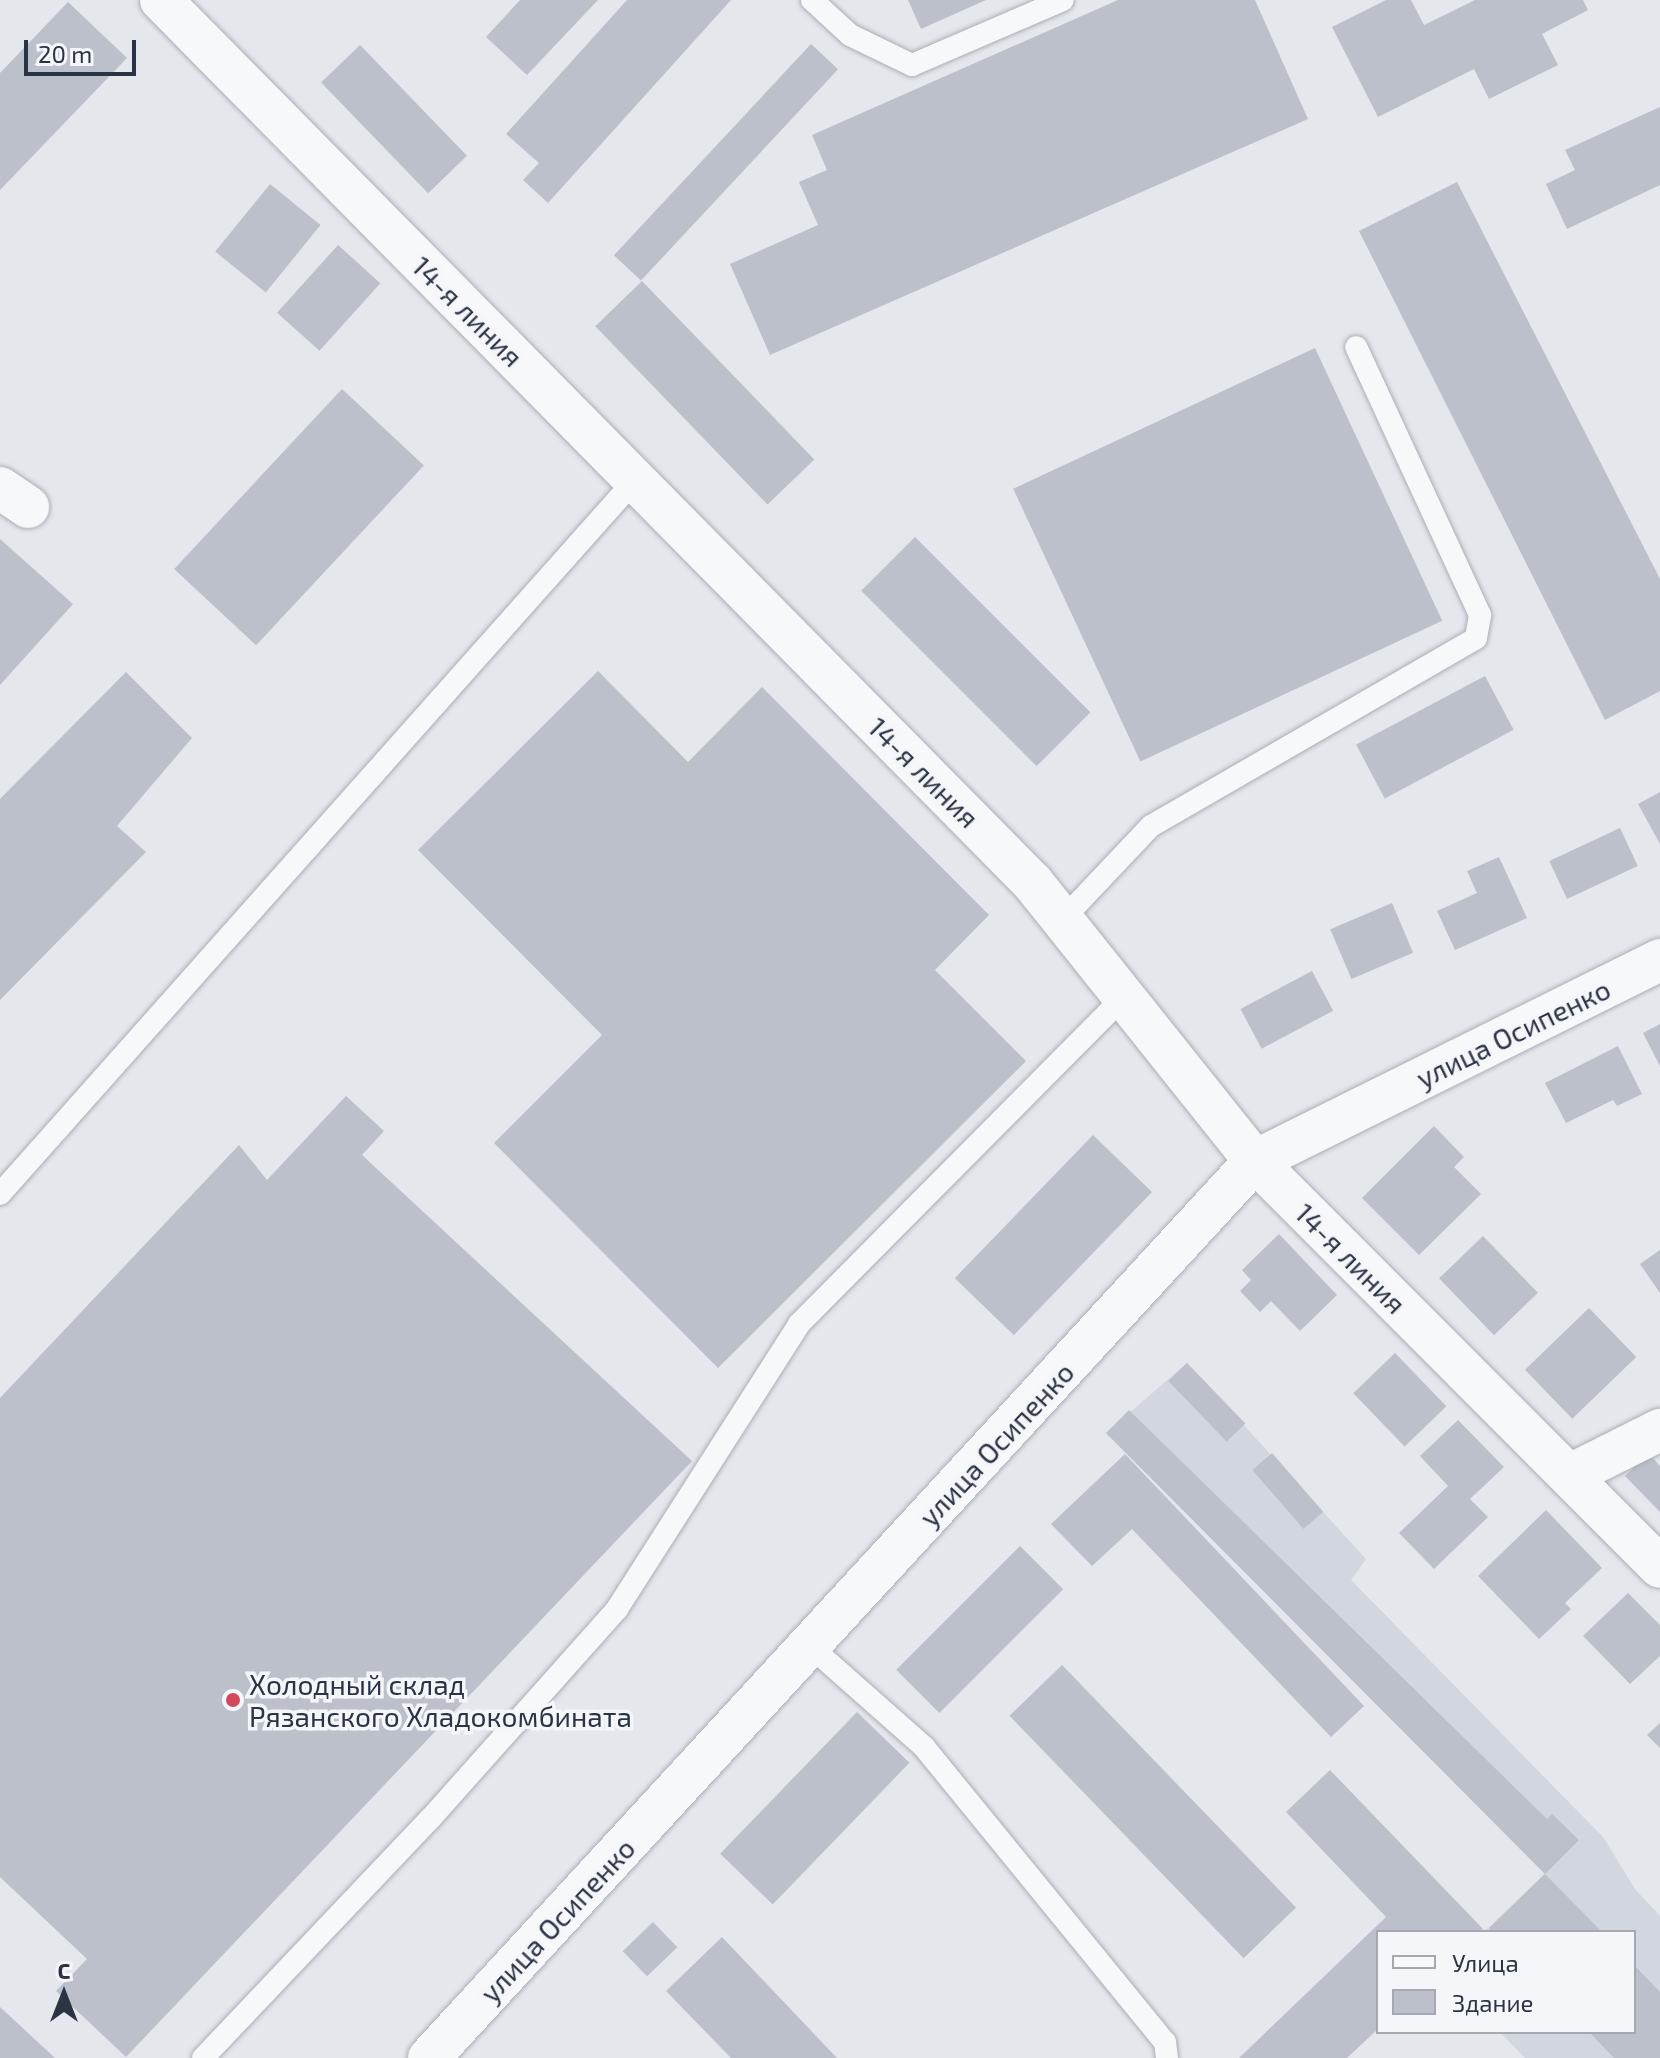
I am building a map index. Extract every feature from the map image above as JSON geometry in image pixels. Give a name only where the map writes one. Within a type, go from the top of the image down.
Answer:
[{"type":"street","name":"14-я линия","points":[[161,0],[1033,883],[1255,1161],[1660,1567]]},
{"type":"street","name":"улица Осипенко","points":[[429,2058],[1255,1161],[1660,960]]},
{"type":"street","points":[[1570,1475],[1660,1430]]},
{"type":"lane","points":[[812,0],[850,35],[912,65],[1063,0]]},
{"type":"lane","points":[[1062,920],[1151,826],[1476,638],[1480,615],[1356,347]]},
{"type":"lane","points":[[0,1194],[635,480]]},
{"type":"lane","points":[[203,2058],[430,1819],[617,1609],[799,1324],[1124,997]]},
{"type":"lane","points":[[810,1646],[924,1747],[1165,2042],[1167,2058]]},
{"type":"shaded area","points":[[1187,1363],[1366,1559],[1351,1580],[1603,1837],[1635,1889],[1660,1916],[1660,2058],[1525,2058],[1502,2034],[1636,2034],[1636,1930],[1484,1930],[1545,1873],[1106,1433]]},
{"type":"building","points":[[520,0],[598,0],[527,75],[486,37]]},
{"type":"building","points":[[627,0],[731,0],[548,203],[523,180],[539,163],[506,134]]},
{"type":"building","points":[[908,0],[986,0],[921,29]]},
{"type":"building","points":[[1118,0],[1255,0],[1308,119],[770,355],[730,264],[818,225],[799,182],[827,170],[812,135]]},
{"type":"building","points":[[1386,0],[1411,0],[1424,25],[1475,0],[1583,0],[1588,10],[1542,34],[1558,65],[1489,99],[1474,69],[1378,117],[1332,27]]},
{"type":"building","points":[[68,2],[127,58],[0,190],[0,73]]},
{"type":"building","points":[[811,44],[838,69],[641,281],[614,255]]},
{"type":"building","points":[[360,45],[467,156],[428,193],[321,83]]},
{"type":"building","points":[[1660,107],[1660,185],[1567,229],[1546,184],[1575,170],[1565,150]]},
{"type":"building","points":[[1457,182],[1660,579],[1660,691],[1605,720],[1359,231]]},
{"type":"building","points":[[270,184],[321,225],[266,293],[215,252]]},
{"type":"building","points":[[338,245],[380,283],[319,351],[277,313]]},
{"type":"building","points":[[642,281],[814,459],[768,505],[595,326]]},
{"type":"building","points":[[1315,348],[1442,621],[1140,762],[1013,489]]},
{"type":"building","points":[[342,389],[424,465],[256,645],[174,569]]},
{"type":"building","points":[[915,537],[1090,712],[1037,766],[861,591]]},
{"type":"building","points":[[0,539],[73,604],[0,685]]},
{"type":"building","points":[[598,671],[688,762],[762,687],[989,915],[935,970],[1026,1061],[718,1368],[494,1143],[602,1035],[418,850]]},
{"type":"building","points":[[126,672],[192,738],[117,826],[146,852],[0,1000],[0,799]]},
{"type":"building","points":[[1485,676],[1514,730],[1385,798],[1356,745]]},
{"type":"building","points":[[1660,792],[1660,844],[1638,804]]},
{"type":"building","points":[[1620,828],[1638,866],[1567,899],[1549,861]]},
{"type":"building","points":[[1499,857],[1527,918],[1455,950],[1437,911],[1477,893],[1467,871]]},
{"type":"building","points":[[1392,903],[1413,953],[1351,979],[1330,929]]},
{"type":"building","points":[[1312,971],[1333,1011],[1262,1049],[1240,1009]]},
{"type":"building","points":[[1660,1024],[1660,1066],[1643,1033]]},
{"type":"building","points":[[1618,1046],[1642,1094],[1617,1106],[1613,1100],[1566,1123],[1545,1083]]},
{"type":"building","name":"Холодный склад Рязанского Хладокомбината","points":[[346,1096],[384,1131],[362,1155],[692,1461],[126,2057],[56,1991],[87,1959],[0,1877],[0,1398],[239,1145],[267,1180]]},
{"type":"building","points":[[1434,1126],[1464,1157],[1454,1167],[1481,1194],[1419,1255],[1362,1198]]},
{"type":"building","points":[[1093,1135],[1152,1192],[1014,1335],[955,1278]]},
{"type":"building","points":[[1279,1234],[1337,1295],[1300,1331],[1271,1301],[1260,1312],[1240,1291],[1251,1280],[1242,1270]]},
{"type":"building","points":[[1483,1236],[1538,1293],[1494,1335],[1439,1278]]},
{"type":"building","points":[[1660,1250],[1660,1293],[1640,1264]]},
{"type":"building","points":[[1589,1308],[1636,1357],[1572,1419],[1525,1370]]},
{"type":"building","points":[[1395,1353],[1446,1406],[1405,1447],[1353,1393]]},
{"type":"building","points":[[1187,1363],[1245,1423],[1227,1441],[1168,1381]]},
{"type":"building","points":[[1129,1410],[1547,1819],[1552,1814],[1579,1840],[1545,1874],[1106,1433]]},
{"type":"building","points":[[1458,1420],[1504,1467],[1470,1499],[1488,1517],[1434,1569],[1399,1533],[1448,1486],[1420,1456]]},
{"type":"building","points":[[1272,1453],[1323,1512],[1304,1529],[1252,1470]]},
{"type":"building","points":[[1648,1453],[1660,1466],[1660,1512],[1625,1476]]},
{"type":"building","points":[[1125,1454],[1364,1706],[1331,1737],[1132,1529],[1092,1566],[1051,1524]]},
{"type":"building","points":[[1546,1510],[1602,1568],[1565,1603],[1571,1609],[1539,1639],[1478,1576]]},
{"type":"building","points":[[1020,1546],[1063,1589],[939,1713],[896,1670]]},
{"type":"building","points":[[1628,1593],[1660,1625],[1660,1656],[1630,1684],[1583,1636]]},
{"type":"building","points":[[1062,1665],[1296,1907],[1244,1958],[1009,1716]]},
{"type":"building","points":[[857,1712],[910,1763],[773,1904],[720,1854]]},
{"type":"building","points":[[1660,1723],[1660,1748],[1647,1735]]},
{"type":"building","points":[[1330,1770],[1483,1929],[1376,1930],[1376,2031],[1347,2058],[1239,2058],[1386,1917],[1286,1812]]},
{"type":"building","points":[[1545,1874],[1600,1930],[1490,1930],[1489,1928]]},
{"type":"building","points":[[653,1922],[677,1947],[647,1976],[623,1951]]},
{"type":"building","points":[[722,1937],[837,2058],[731,2058],[666,1991]]},
{"type":"building","points":[[1636,1967],[1660,1992],[1660,2058],[1614,2058],[1591,2034],[1636,2034]]},
{"type":"building","points":[[0,2007],[55,2058],[0,2058]]},
{"type":"place","name":"Холодный склад Рязанского Хладокомбината","points":[[233,1700]]}]
